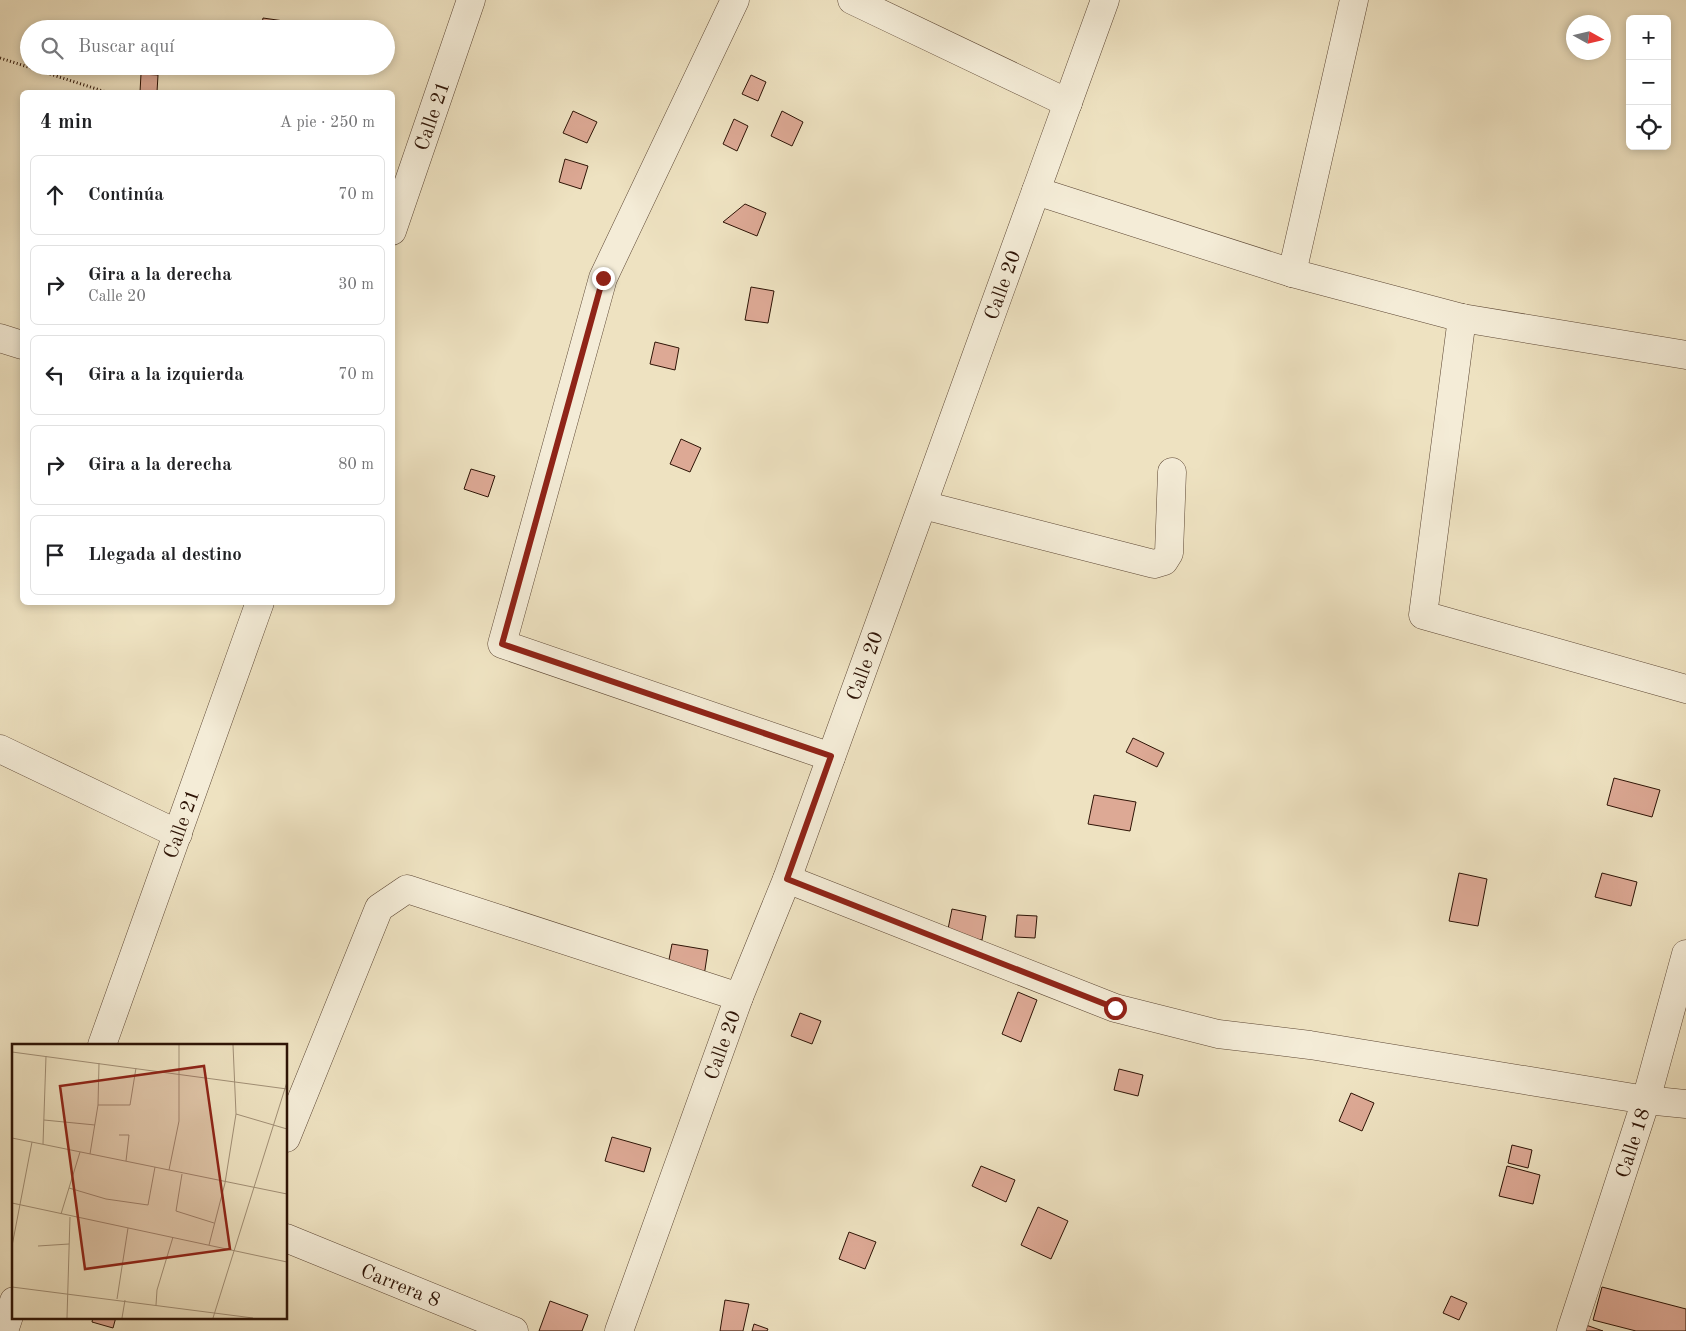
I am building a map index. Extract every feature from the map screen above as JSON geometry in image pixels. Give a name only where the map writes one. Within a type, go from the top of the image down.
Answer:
[{"type":"street","name":"Calle 21","points":[[395,222],[471,0]]},
{"type":"street","points":[[735,0],[603,278],[502,644],[831,756]]},
{"type":"street","points":[[852,0],[1068,103]]},
{"type":"street","name":"Calle 20","points":[[619,1331],[739,997],[787,879],[1105,0]]},
{"type":"street","points":[[1292,273],[1354,0]]},
{"type":"street","points":[[1036,191],[1292,273],[1462,318],[1686,355]]},
{"type":"street","points":[[1462,318],[1423,615],[1686,689]]},
{"type":"street","points":[[0,338],[20,344]]},
{"type":"street","points":[[923,505],[1154,564],[1164,561],[1170,553],[1172,472]]},
{"type":"street","name":"Calle 21","points":[[102,1044],[259,605]]},
{"type":"street","points":[[0,749],[178,834]]},
{"type":"street","points":[[787,879],[1115,1008],[1218,1034],[1310,1045],[1646,1100],[1686,1104]]},
{"type":"street","points":[[288,1133],[379,908],[407,890],[739,997]]},
{"type":"street","name":"Calle 18","points":[[1571,1331],[1646,1100],[1686,954]]},
{"type":"street","name":"Carrera 8","points":[[288,1239],[514,1331]]},
{"type":"street","points":[[4,1331],[12,1307]]},
{"type":"path","points":[[0,58],[20,64]]},
{"type":"path","points":[[53,75],[100,90]]},
{"type":"building","points":[[141,75],[158,75],[157,90],[140,90]]},
{"type":"building","points":[[751,75],[766,82],[758,101],[742,94]]},
{"type":"building","points":[[573,111],[597,122],[587,143],[563,133]]},
{"type":"building","points":[[782,111],[803,122],[792,146],[771,136]]},
{"type":"building","points":[[734,119],[748,126],[737,151],[723,144]]},
{"type":"building","points":[[565,159],[588,166],[581,189],[559,182]]},
{"type":"building","points":[[745,204],[766,213],[757,236],[723,222]]},
{"type":"building","points":[[751,287],[774,291],[768,323],[745,320]]},
{"type":"building","points":[[655,342],[679,348],[675,370],[650,364]]},
{"type":"building","points":[[681,439],[701,448],[690,472],[670,464]]},
{"type":"building","points":[[471,469],[495,476],[488,497],[464,489]]},
{"type":"building","points":[[1133,738],[1164,753],[1157,767],[1126,752]]},
{"type":"building","points":[[1614,778],[1660,790],[1652,817],[1607,805]]},
{"type":"building","points":[[1094,795],[1136,802],[1130,831],[1088,824]]},
{"type":"building","points":[[1459,873],[1487,879],[1478,926],[1449,921]]},
{"type":"building","points":[[1602,873],[1637,882],[1631,906],[1595,897]]},
{"type":"building","points":[[952,909],[986,916],[982,940],[947,934]]},
{"type":"building","points":[[1017,915],[1037,916],[1035,938],[1015,937]]},
{"type":"building","points":[[672,944],[708,950],[704,976],[667,970]]},
{"type":"building","points":[[1018,992],[1037,1000],[1021,1042],[1002,1034]]},
{"type":"building","points":[[800,1013],[821,1021],[812,1044],[791,1036]]},
{"type":"building","points":[[1119,1069],[1143,1075],[1138,1096],[1114,1090]]},
{"type":"building","points":[[1351,1093],[1374,1103],[1362,1131],[1339,1121]]},
{"type":"building","points":[[612,1137],[651,1148],[644,1172],[605,1161]]},
{"type":"building","points":[[1512,1145],[1532,1150],[1528,1168],[1508,1163]]},
{"type":"building","points":[[981,1166],[1015,1180],[1006,1202],[972,1186]]},
{"type":"building","points":[[1507,1166],[1540,1175],[1533,1204],[1499,1196]]},
{"type":"building","points":[[1038,1207],[1068,1221],[1051,1259],[1021,1245]]},
{"type":"building","points":[[849,1232],[876,1242],[865,1269],[839,1259]]},
{"type":"building","points":[[1602,1287],[1686,1309],[1686,1331],[1636,1331],[1593,1320]]},
{"type":"building","points":[[1451,1296],[1467,1303],[1459,1320],[1443,1313]]},
{"type":"building","points":[[725,1300],[749,1304],[743,1331],[720,1331]]},
{"type":"building","points":[[550,1301],[588,1315],[582,1331],[539,1331]]},
{"type":"building","points":[[93,1318],[116,1318],[113,1328],[92,1322]]},
{"type":"building","points":[[754,1324],[768,1329],[767,1331],[752,1331]]},
{"type":"building","points":[[1583,1324],[1603,1331],[1581,1331]]},
{"type":"route","points":[[603,278],[502,644],[831,756],[787,879],[1115,1008]]}]
